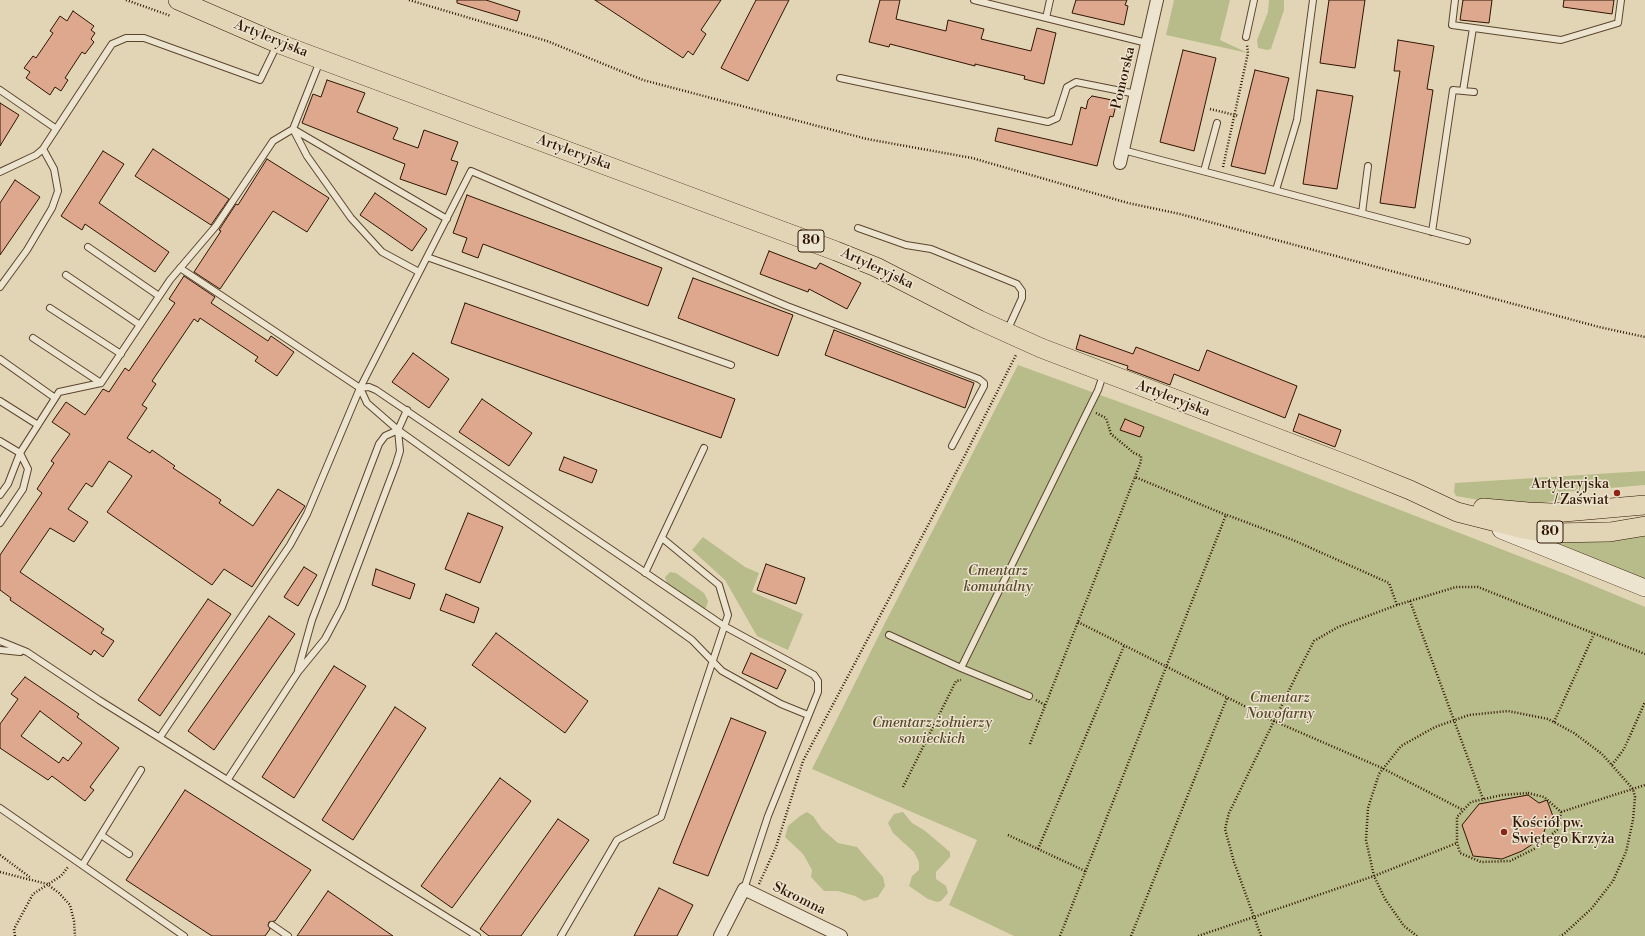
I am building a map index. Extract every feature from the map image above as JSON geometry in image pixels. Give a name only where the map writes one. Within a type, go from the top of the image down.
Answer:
[{"type":"main road","name":"Artyleryjska","points":[[176,9],[321,59],[836,251],[897,277],[1007,333],[1104,373],[1302,447],[1410,490],[1456,512]]},
{"type":"main road","name":"80","points":[[1410,490],[1463,504],[1496,510],[1553,513],[1645,505]]},
{"type":"main road","name":"80","points":[[1456,512],[1524,529],[1550,532],[1610,532],[1645,526]]},
{"type":"street","name":"Pomorska","points":[[1120,163],[1158,0]]},
{"type":"street","points":[[1456,512],[1645,588]]},
{"type":"street","points":[[720,936],[744,889]]},
{"type":"street","name":"Skromna","points":[[744,889],[842,936]]},
{"type":"lane","points":[[974,0],[1147,43]]},
{"type":"lane","points":[[1046,18],[1050,0]]},
{"type":"lane","points":[[1246,37],[1254,0]]},
{"type":"lane","points":[[1276,190],[1297,120],[1313,0]]},
{"type":"lane","points":[[1455,0],[1452,25],[1561,40],[1618,23],[1622,0]]},
{"type":"lane","points":[[1463,91],[1473,28]]},
{"type":"lane","points":[[0,172],[36,155],[43,148],[112,44],[126,38],[144,38],[260,80],[277,43]]},
{"type":"lane","points":[[0,494],[8,484],[20,453],[59,392],[101,383],[180,268],[216,226],[273,141],[293,129],[321,59]]},
{"type":"lane","points":[[840,78],[1048,122],[1056,118],[1067,87],[1076,82],[1136,94]]},
{"type":"lane","points":[[0,90],[55,128]]},
{"type":"lane","points":[[1432,232],[1454,90],[1474,92]]},
{"type":"lane","points":[[1204,171],[1217,124]]},
{"type":"lane","points":[[293,129],[447,219]]},
{"type":"lane","points":[[293,129],[307,156],[351,218],[382,252],[419,272]]},
{"type":"lane","points":[[0,287],[27,250],[52,208],[58,191],[54,169],[43,148]]},
{"type":"lane","points":[[1124,150],[1467,241]]},
{"type":"lane","points":[[1362,213],[1368,166]]},
{"type":"lane","points":[[160,737],[290,545],[307,514],[360,388],[471,171],[787,306],[979,379],[984,383],[984,386],[952,446]]},
{"type":"lane","points":[[858,228],[906,245],[931,249],[1017,284],[1022,291],[1022,298],[1007,333]]},
{"type":"lane","points":[[88,247],[160,296]]},
{"type":"lane","points":[[427,257],[732,365]]},
{"type":"lane","points":[[180,268],[360,388],[363,398],[367,403],[398,430],[692,640],[728,675],[782,704],[808,715]]},
{"type":"lane","points":[[66,275],[140,325]]},
{"type":"lane","points":[[50,308],[120,354]]},
{"type":"lane","points":[[33,338],[101,383]]},
{"type":"lane","points":[[0,359],[56,398]]},
{"type":"lane","points":[[963,669],[1104,373]]},
{"type":"lane","points":[[360,388],[369,387],[376,390],[724,626],[814,675],[818,681],[818,692],[768,816],[744,889]]},
{"type":"lane","points":[[0,401],[38,425]]},
{"type":"lane","points":[[228,779],[298,672],[325,639],[342,607],[396,464],[400,451],[398,430],[407,410]]},
{"type":"lane","points":[[298,672],[312,620],[379,444],[385,436],[398,430]]},
{"type":"lane","points":[[0,441],[20,453],[28,469],[23,489],[0,523]]},
{"type":"lane","points":[[645,573],[704,448]]},
{"type":"lane","points":[[561,936],[617,840],[661,817],[728,615],[719,585],[662,538]]},
{"type":"lane","points":[[889,635],[963,669],[1029,696]]},
{"type":"lane","points":[[0,641],[27,652],[477,936]]},
{"type":"lane","points":[[0,650],[27,652]]},
{"type":"lane","points":[[83,864],[142,770]]},
{"type":"lane","points":[[0,808],[83,864],[184,936]]},
{"type":"lane","points":[[101,835],[129,854]]},
{"type":"lane","points":[[272,926],[288,936]]},
{"type":"path","points":[[126,0],[176,9]]},
{"type":"path","points":[[409,0],[547,41],[651,82],[867,139],[972,158],[1128,203],[1180,214],[1591,325],[1645,337]]},
{"type":"path","points":[[1221,176],[1248,53]]},
{"type":"path","points":[[1210,109],[1239,116]]},
{"type":"path","points":[[758,886],[776,847],[803,761],[957,470],[1016,354]]},
{"type":"path","points":[[1030,744],[1141,461],[1141,456],[1134,453],[1111,434],[1106,418],[1088,409]]},
{"type":"path","points":[[1135,477],[1226,515],[1293,540],[1389,583],[1397,605]]},
{"type":"path","points":[[1060,936],[1226,515]]},
{"type":"path","points":[[1261,936],[1234,862],[1225,829],[1229,813],[1314,641],[1338,627],[1397,605],[1456,587],[1478,586],[1645,654]]},
{"type":"path","points":[[1410,601],[1483,799]]},
{"type":"path","points":[[1078,622],[1274,721],[1382,768],[1463,810]]},
{"type":"path","points":[[1554,722],[1594,634]]},
{"type":"path","points":[[1038,849],[1124,646]]},
{"type":"path","points":[[903,787],[956,681],[962,680],[963,669]]},
{"type":"path","points":[[1130,936],[1227,698]]},
{"type":"path","points":[[1612,765],[1624,749],[1645,702]]},
{"type":"path","points":[[1417,936],[1404,926],[1386,899],[1374,876],[1366,840],[1368,808],[1382,768],[1401,746],[1435,727],[1469,715],[1508,711],[1548,719],[1574,733],[1602,754],[1633,789],[1635,797],[1633,820],[1626,852],[1613,881],[1592,908],[1560,936]]},
{"type":"path","points":[[1561,812],[1645,785]]},
{"type":"path","points":[[1528,793],[1544,797],[1561,812],[1558,829],[1536,848],[1510,861],[1481,862],[1460,853],[1457,843],[1457,817],[1471,802],[1528,793]]},
{"type":"path","points":[[1008,835],[1085,871]]},
{"type":"path","points":[[1198,936],[1255,918],[1374,876],[1457,843]]},
{"type":"path","points":[[0,855],[33,880]]},
{"type":"path","points":[[15,936],[14,929],[33,894],[61,876],[74,859]]},
{"type":"path","points":[[0,872],[47,884],[59,893],[70,905],[74,920],[75,936]]},
{"type":"green space","points":[[1174,0],[1230,0],[1220,40],[1248,53],[1166,35]]},
{"type":"green space","points":[[1269,0],[1284,0],[1284,10],[1271,49],[1267,50],[1258,48],[1257,40],[1268,12]]},
{"type":"green space","name":"Cmentarz Nowofarny","points":[[1018,365],[1155,415],[1568,575],[1645,607],[1645,936],[1014,936],[949,905],[977,840],[812,769],[885,623]]},
{"type":"green space","points":[[1645,471],[1645,485],[1564,492],[1564,499],[1532,505],[1490,502],[1456,496],[1454,492],[1455,483]]},
{"type":"green space","points":[[1645,533],[1645,581],[1544,539]]},
{"type":"green space","points":[[703,537],[745,567],[759,573],[752,592],[803,614],[788,650],[757,636],[725,580],[692,550]]},
{"type":"green space","points":[[670,572],[676,573],[704,593],[708,601],[706,608],[702,608],[667,584],[665,577]]},
{"type":"green space","points":[[807,812],[813,816],[822,829],[838,843],[857,847],[883,877],[885,886],[878,897],[864,901],[855,896],[838,891],[824,891],[811,877],[812,870],[803,854],[785,837],[788,826]]},
{"type":"green space","points":[[903,812],[912,823],[924,830],[950,852],[950,857],[936,872],[936,879],[946,886],[948,893],[941,901],[937,902],[928,899],[909,886],[912,876],[919,870],[919,862],[914,852],[893,833],[888,823],[894,814]]},
{"type":"building","points":[[457,0],[486,0],[520,11],[517,21],[457,3]]},
{"type":"building","points":[[595,0],[721,0],[701,30],[706,34],[693,55],[688,51],[683,58]]},
{"type":"building","points":[[756,0],[789,0],[748,81],[721,68]]},
{"type":"building","points":[[880,0],[900,0],[896,19],[946,31],[948,20],[984,29],[981,39],[1031,51],[1037,28],[1056,33],[1044,84],[1024,79],[1025,76],[975,64],[975,66],[890,44],[889,47],[869,42]]},
{"type":"building","points":[[1076,0],[1127,0],[1125,5],[1128,6],[1124,25],[1072,13]]},
{"type":"building","points":[[1329,0],[1365,0],[1355,68],[1320,63]]},
{"type":"building","points":[[1463,0],[1492,0],[1489,23],[1460,20]]},
{"type":"building","points":[[1564,0],[1614,0],[1612,14],[1563,7]]},
{"type":"building","points":[[73,11],[94,26],[91,30],[95,33],[91,39],[94,42],[85,54],[82,52],[65,78],[68,80],[61,91],[55,87],[50,95],[26,78],[30,72],[24,68],[33,56],[36,58],[53,33],[50,31],[60,16],[67,21]]},
{"type":"building","points":[[1398,40],[1434,46],[1427,89],[1433,90],[1415,208],[1380,203],[1400,71],[1394,71]]},
{"type":"building","points":[[1183,50],[1216,58],[1194,151],[1160,142]]},
{"type":"building","points":[[1255,70],[1289,78],[1265,174],[1231,166]]},
{"type":"building","points":[[327,80],[365,93],[357,112],[398,128],[393,139],[418,148],[424,130],[458,142],[451,160],[458,162],[446,195],[400,179],[405,164],[302,123],[313,94],[321,97]]},
{"type":"building","points":[[1317,90],[1353,96],[1337,189],[1303,184]]},
{"type":"building","points":[[1092,96],[1117,101],[1113,117],[1110,116],[1097,166],[995,141],[998,128],[1072,145],[1081,107],[1086,109],[1088,100]]},
{"type":"building","points":[[0,103],[19,115],[0,146]]},
{"type":"building","points":[[153,149],[229,199],[211,225],[135,176]]},
{"type":"building","points":[[103,151],[124,164],[99,203],[169,252],[155,272],[85,224],[82,230],[61,216]]},
{"type":"building","points":[[267,159],[329,198],[307,232],[273,211],[220,289],[194,272],[221,231],[219,230],[236,204],[238,205]]},
{"type":"building","points":[[15,180],[40,197],[0,255],[0,203]]},
{"type":"building","points":[[375,193],[427,229],[412,251],[360,215]]},
{"type":"building","points":[[467,195],[662,268],[648,306],[483,244],[478,258],[462,252],[467,238],[453,233]]},
{"type":"building","points":[[769,251],[816,269],[820,263],[861,283],[847,309],[809,289],[808,292],[760,274]]},
{"type":"building","points":[[184,276],[215,297],[211,303],[268,341],[271,336],[294,352],[277,376],[255,361],[258,357],[200,318],[198,322],[194,319],[152,381],[156,384],[142,405],[147,408],[127,438],[150,453],[152,450],[175,466],[173,468],[221,500],[219,503],[253,526],[278,489],[305,506],[252,587],[224,569],[212,585],[107,512],[132,476],[109,461],[92,487],[86,483],[68,509],[88,522],[74,542],[50,528],[20,572],[104,629],[101,633],[114,641],[103,657],[94,650],[91,655],[10,600],[11,598],[0,590],[0,555],[42,493],[37,489],[54,463],[51,461],[70,434],[52,422],[66,402],[85,415],[103,389],[109,392],[125,368],[129,371],[175,303],[169,299]]},
{"type":"building","points":[[693,278],[793,315],[778,356],[678,318]]},
{"type":"building","points":[[465,303],[735,399],[721,438],[451,343]]},
{"type":"building","points":[[834,330],[974,383],[965,408],[825,355]]},
{"type":"building","points":[[1080,335],[1133,354],[1136,347],[1199,371],[1207,350],[1297,386],[1285,418],[1174,374],[1170,385],[1127,369],[1128,366],[1076,349]]},
{"type":"building","points":[[413,353],[449,379],[429,408],[392,382]]},
{"type":"building","points":[[482,399],[532,433],[509,466],[459,432]]},
{"type":"building","points":[[1299,414],[1341,430],[1335,447],[1293,431]]},
{"type":"building","points":[[1125,419],[1144,427],[1140,437],[1120,430]]},
{"type":"building","points":[[564,457],[597,470],[592,483],[559,470]]},
{"type":"building","points":[[468,513],[503,527],[480,583],[445,569]]},
{"type":"building","points":[[766,564],[805,578],[796,604],[757,590]]},
{"type":"building","points":[[304,567],[317,575],[298,606],[284,597]]},
{"type":"building","points":[[376,569],[415,584],[410,599],[372,585]]},
{"type":"building","points":[[446,594],[479,608],[474,623],[440,610]]},
{"type":"building","points":[[208,599],[231,614],[160,716],[138,700]]},
{"type":"building","points":[[269,616],[295,634],[214,750],[188,731]]},
{"type":"building","points":[[496,633],[588,701],[565,733],[472,665]]},
{"type":"building","points":[[751,653],[786,670],[777,689],[742,673]]},
{"type":"building","points":[[334,666],[366,686],[294,798],[262,777]]},
{"type":"building","points":[[25,677],[79,714],[77,717],[119,748],[90,787],[94,790],[85,801],[52,776],[48,780],[0,748],[0,724],[18,699],[11,694]],"holes":[[[40,711],[82,743],[68,761],[63,757],[59,763],[21,736]]]},
{"type":"building","points":[[395,707],[426,728],[353,840],[322,820]]},
{"type":"building","points":[[731,718],[766,732],[708,876],[673,863]]},
{"type":"building","points":[[500,778],[531,801],[452,908],[421,886]]},
{"type":"building","points":[[185,790],[311,870],[275,921],[269,922],[268,925],[270,929],[265,936],[212,936],[126,880]]},
{"type":"building","name":"Kościół pw. Świętego Krzyża","points":[[1528,795],[1539,803],[1547,800],[1555,822],[1546,826],[1542,838],[1522,851],[1502,859],[1473,856],[1462,825],[1479,804]]},
{"type":"building","points":[[558,819],[589,840],[521,936],[489,936],[480,929]]},
{"type":"building","points":[[659,888],[693,905],[677,936],[634,936]]},
{"type":"building","points":[[328,891],[393,936],[297,936]]},
{"type":"place","name":"Artyleryjska / Zaświat","points":[[1617,493]]},
{"type":"place","name":"Kościół pw. Świętego Krzyża","points":[[1504,832]]},
{"type":"park label","name":"Cmentarz komunalny","points":[[998,580]]},
{"type":"park label","name":"Cmentarz żołnierzy sowieckich","points":[[932,732]]}]
